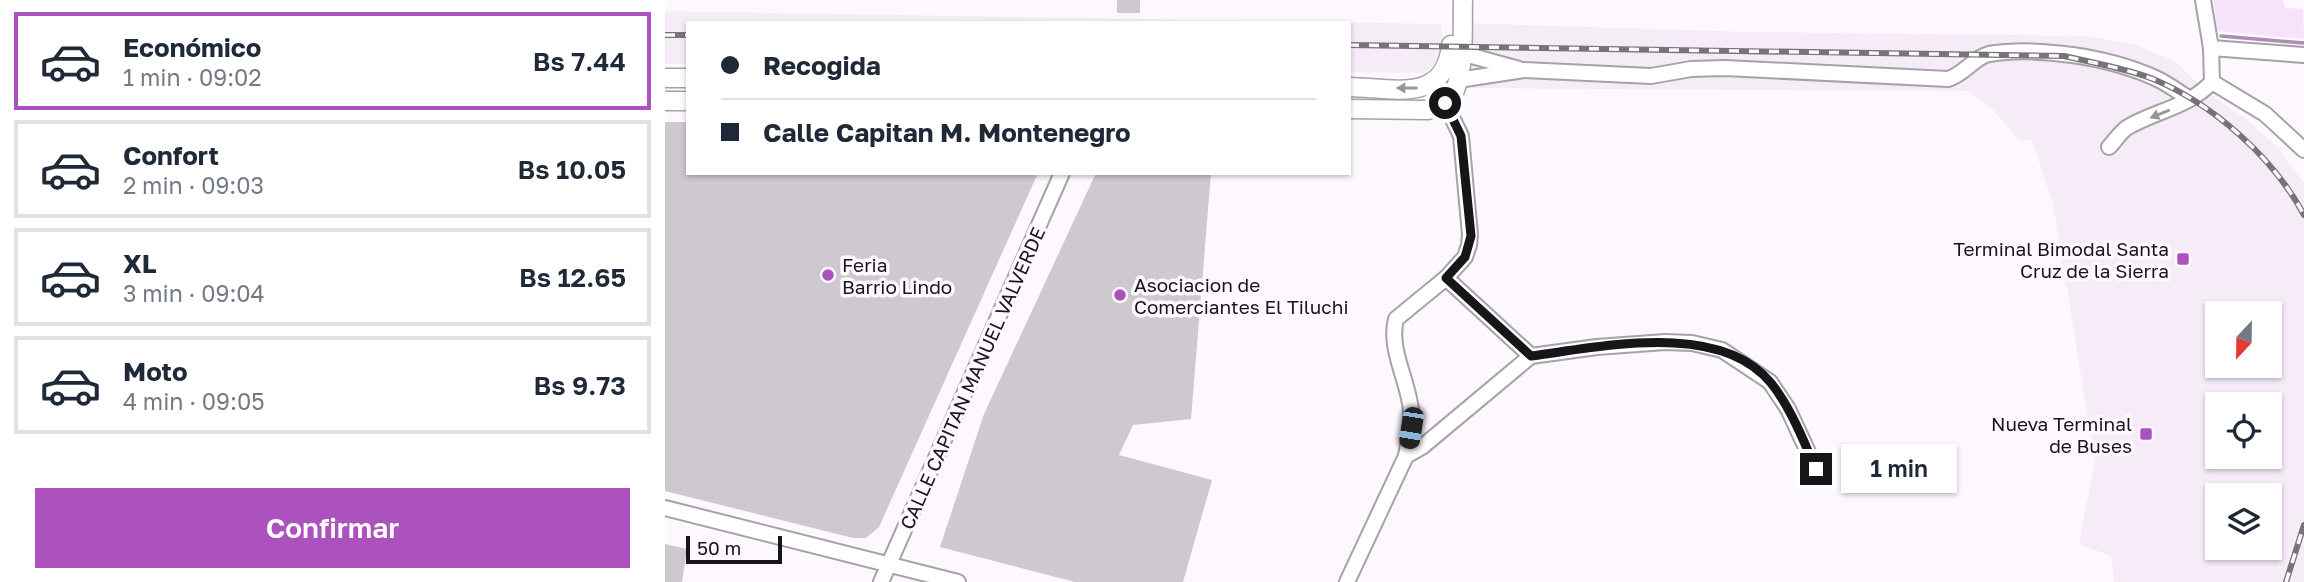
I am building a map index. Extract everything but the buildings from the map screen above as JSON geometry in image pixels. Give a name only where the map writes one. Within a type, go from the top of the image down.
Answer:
[{"type":"street","points":[[1351,87],[1416,89],[1437,81],[1449,64],[1453,0]]},
{"type":"street","points":[[1351,109],[1428,110],[1452,97],[1458,80],[1463,0]]},
{"type":"street","points":[[2109,147],[2126,127],[2168,111],[2201,94],[2212,82],[2211,48],[2203,0]]},
{"type":"street","points":[[2211,48],[2304,55]]},
{"type":"street","points":[[1458,80],[1524,70],[1651,76],[1691,69],[1725,68],[1948,79],[1963,72],[1985,54],[2039,51],[2086,58],[2153,77],[2190,99]]},
{"type":"street","points":[[1461,53],[1524,70]]},
{"type":"street","points":[[665,78],[686,78]]},
{"type":"street","points":[[2212,82],[2265,114],[2304,150]]},
{"type":"street","points":[[665,100],[686,101]]},
{"type":"street","points":[[1347,582],[1406,456],[1411,412],[1394,327],[1396,319],[1446,278],[1465,257],[1471,236],[1461,136],[1445,103]]},
{"type":"street","name":"CALLE CAPITAN MANUEL VALVERDE","points":[[881,582],[1061,175]]},
{"type":"street","points":[[1446,278],[1531,356]]},
{"type":"street","points":[[1406,456],[1422,447],[1531,356],[1665,342],[1692,343],[1722,349],[1770,382],[1788,409],[1816,469]]},
{"type":"street","points":[[665,508],[958,582]]},
{"type":"shaded area","points":[[2214,0],[2283,0],[2285,8],[2303,9],[2304,39],[2217,31]]},
{"type":"shaded area","points":[[665,11],[1262,21],[686,21],[686,64],[665,64]]},
{"type":"shaded area","points":[[1351,22],[1441,24],[1443,39],[1437,60],[1425,73],[1351,72]]},
{"type":"shaded area","name":"Terminal Bimodal Santa Cruz de la Sierra","points":[[1461,23],[1748,32],[2088,36],[2136,45],[2176,62],[2205,91],[2245,118],[2278,148],[2304,183],[2304,582],[2114,582],[2111,556],[2079,544],[2095,460],[2053,204],[2032,140],[2019,140],[1994,111],[1967,91],[1459,88]]},
{"type":"waterway","points":[[2221,36],[2304,43]]},
{"type":"railway","points":[[665,35],[686,35]]},
{"type":"railway","points":[[1351,45],[2064,56],[2142,75],[2198,103],[2258,153],[2276,173],[2304,215]]},
{"type":"railway","points":[[2286,582],[2304,525]]},
{"type":"place","name":"Terminal Bimodal Santa Cruz de la Sierra","points":[[2183,259]]},
{"type":"place","name":"Feria Barrio Lindo","points":[[828,275]]},
{"type":"place","name":"Asociacion de Comerciantes El Tiluchi","points":[[1120,295]]},
{"type":"place","name":"Nueva Terminal de Buses","points":[[2146,434]]},
{"type":"route","points":[[1445,103],[1461,136],[1471,236],[1465,257],[1446,278],[1531,356],[1665,342],[1692,343],[1722,349],[1770,382],[1788,409],[1816,469]]}]
